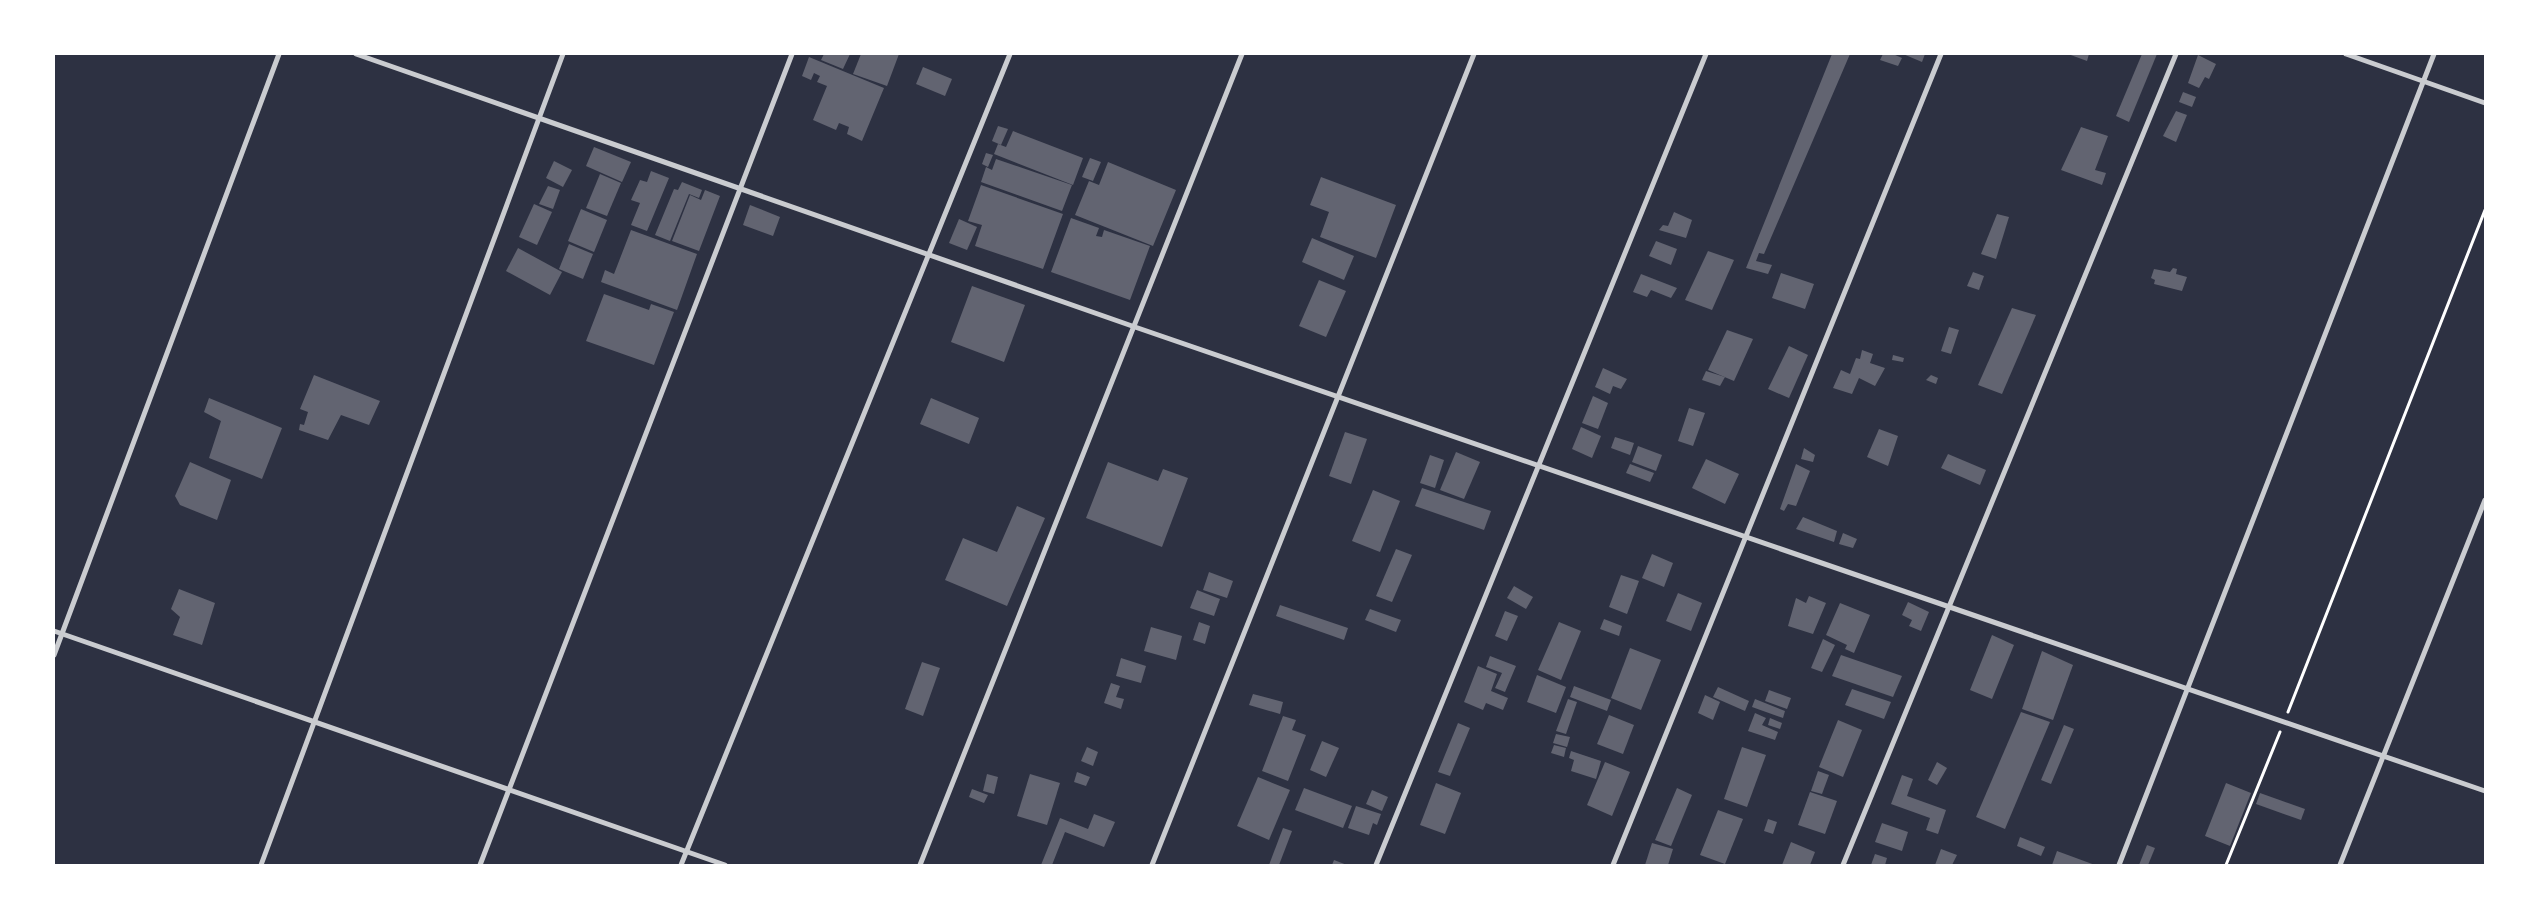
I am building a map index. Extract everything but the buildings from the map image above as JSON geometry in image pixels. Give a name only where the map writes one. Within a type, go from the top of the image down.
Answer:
[{"type":"street","points":[[54,655],[278,54]]},
{"type":"street","points":[[356,54],[1135,327],[1949,605],[2485,791]]},
{"type":"street","points":[[261,865],[562,54]]},
{"type":"street","points":[[480,865],[792,54]]},
{"type":"street","points":[[681,865],[1010,54]]},
{"type":"street","points":[[920,865],[1242,54]]},
{"type":"street","points":[[1152,865],[1336,396],[1474,54]]},
{"type":"street","points":[[1376,865],[1706,54]]},
{"type":"street","points":[[1612,865],[1941,54]]},
{"type":"street","points":[[1843,865],[2176,54]]},
{"type":"street","points":[[2346,54],[2485,102]]},
{"type":"street","points":[[2119,865],[2434,54]]},
{"type":"street","points":[[2340,865],[2485,500]]},
{"type":"street","points":[[54,631],[725,865]]},
{"type":"path","points":[[2226,865],[2485,210]]}]
